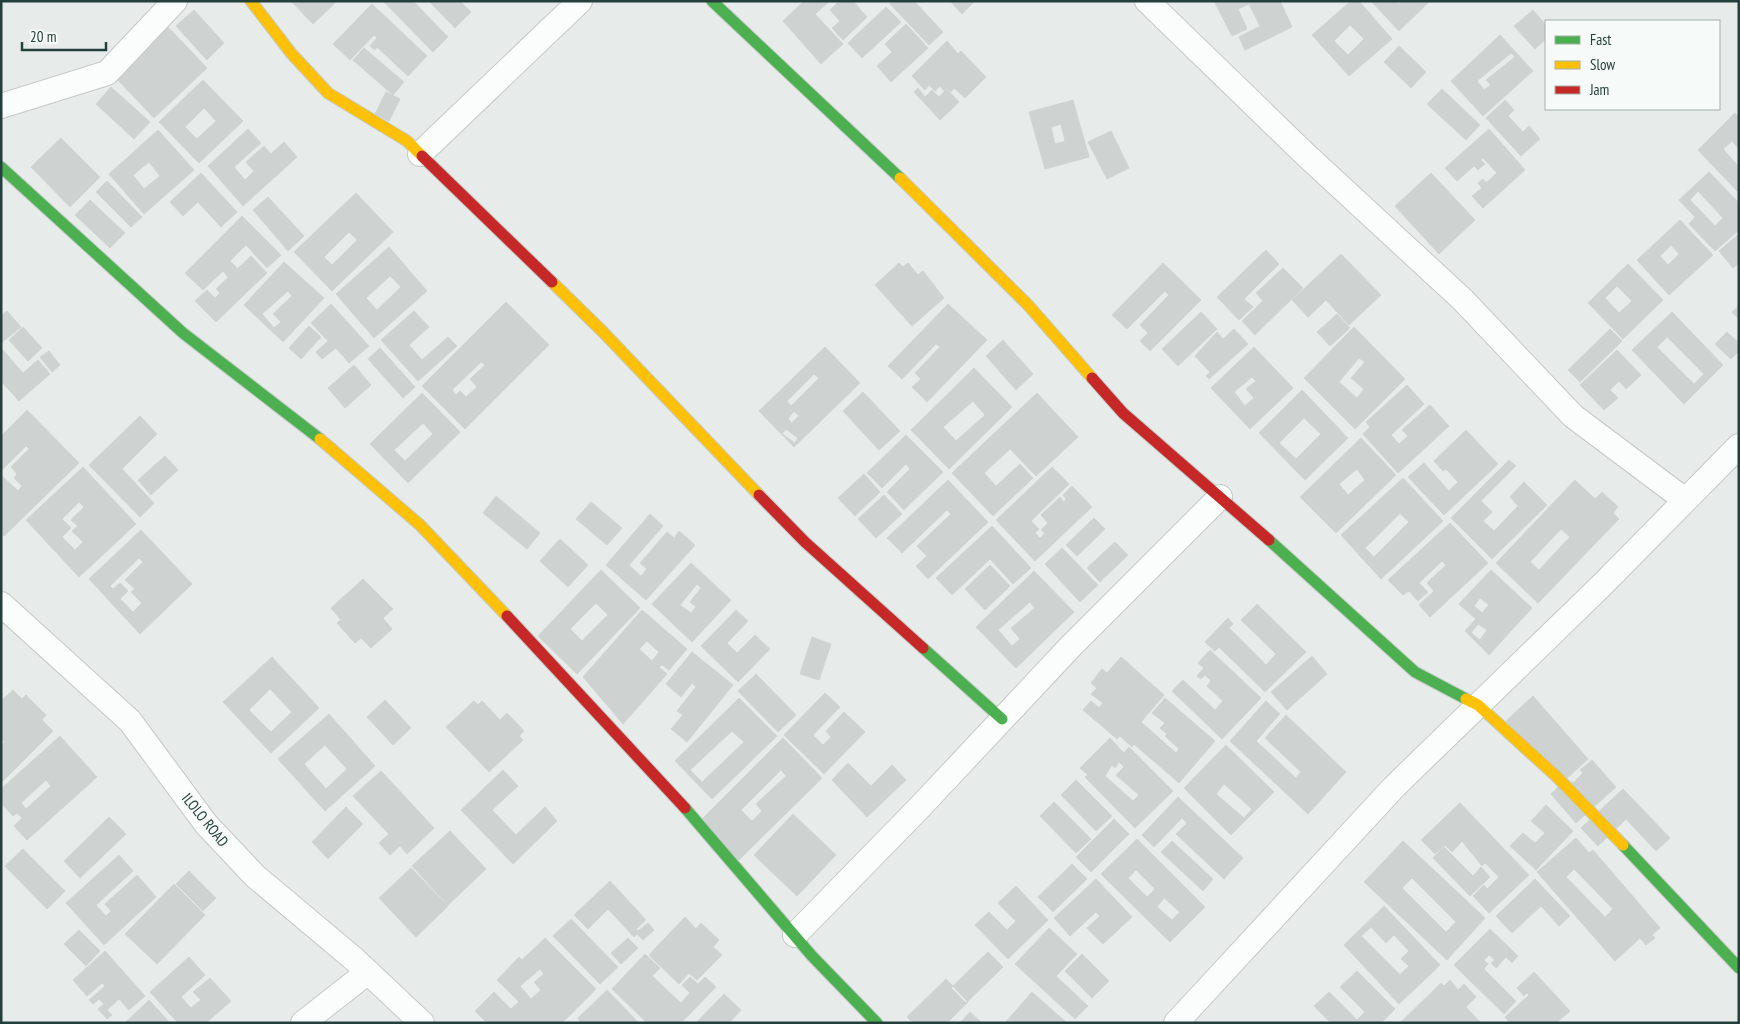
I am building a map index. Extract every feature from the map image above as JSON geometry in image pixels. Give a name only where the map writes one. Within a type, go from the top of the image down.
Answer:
[{"type":"street","points":[[3,107],[107,73],[175,1]]},
{"type":"street","points":[[251,1],[291,53],[328,93],[407,141],[603,332],[805,542],[1002,719]]},
{"type":"street","points":[[420,154],[580,1]]},
{"type":"street","points":[[712,1],[898,176],[1028,304],[1123,413],[1220,497],[1414,672],[1478,705],[1557,777],[1662,885],[1739,968]]},
{"type":"street","points":[[1147,1],[1306,155],[1463,300],[1573,416],[1685,500]]},
{"type":"street","points":[[1,167],[183,333],[330,446],[420,525],[622,738],[795,935],[877,1023]]},
{"type":"street","points":[[1176,1023],[1394,787],[1603,584],[1739,446]]},
{"type":"street","points":[[795,935],[1071,646],[1220,497]]},
{"type":"street","name":"ILOLO ROAD","points":[[1,604],[130,721],[206,824],[254,876],[368,972],[422,1023]]},
{"type":"street","points":[[303,1023],[368,972]]},
{"type":"building","points":[[291,1],[337,1],[313,24]]},
{"type":"building","points":[[383,1],[413,1],[448,37],[433,52]]},
{"type":"building","points":[[429,1],[460,1],[471,12],[455,28]]},
{"type":"building","points":[[804,1],[830,1],[815,14],[843,44],[821,64],[783,21]]},
{"type":"building","points":[[839,1],[853,1],[867,17],[843,40],[832,28],[840,21],[830,10]]},
{"type":"building","points":[[893,1],[914,1],[943,32],[929,45],[890,4]]},
{"type":"building","points":[[950,1],[975,1],[962,14]]},
{"type":"building","points":[[1214,1],[1280,1],[1292,27],[1245,50],[1239,37],[1260,26],[1249,4],[1238,9],[1247,29],[1232,36]]},
{"type":"building","points":[[1351,1],[1359,1],[1392,39],[1349,76],[1312,35]],"holes":[[[1350,25],[1364,39],[1348,55],[1334,41]]]},
{"type":"building","points":[[1371,1],[1397,1],[1399,4],[1402,1],[1430,1],[1399,31]]},
{"type":"building","points":[[372,4],[427,56],[408,76],[377,47],[375,50],[370,46],[377,38],[374,35],[350,60],[333,44]]},
{"type":"building","points":[[886,7],[901,22],[862,58],[848,43]]},
{"type":"building","points":[[194,10],[224,43],[207,60],[176,26]]},
{"type":"building","points":[[1533,10],[1545,24],[1545,40],[1535,49],[1514,26]]},
{"type":"building","points":[[906,24],[928,48],[891,82],[877,66],[892,52],[885,44]]},
{"type":"building","points":[[167,26],[207,68],[154,118],[114,76]]},
{"type":"building","points":[[1500,35],[1533,71],[1483,116],[1451,81]],"holes":[[[1511,53],[1515,57],[1486,80],[1491,85],[1484,90],[1477,81]]]},
{"type":"building","points":[[947,41],[958,54],[961,51],[986,77],[965,98],[954,88],[951,92],[947,88],[944,91],[940,86],[935,91],[929,85],[925,90],[912,76]]},
{"type":"building","points":[[1399,46],[1426,72],[1411,88],[1384,62]]},
{"type":"building","points":[[364,48],[404,82],[393,95],[353,60]]},
{"type":"building","points":[[203,80],[243,121],[199,163],[159,122]],"holes":[[[204,108],[216,121],[197,139],[185,127]]]},
{"type":"building","points":[[111,87],[150,122],[134,139],[96,104]]},
{"type":"building","points":[[918,88],[925,97],[932,90],[939,97],[947,89],[959,102],[940,120],[914,92]]},
{"type":"building","points":[[1442,89],[1480,125],[1466,140],[1427,104]]},
{"type":"building","points":[[386,92],[400,99],[389,121],[375,114]]},
{"type":"building","points":[[1073,100],[1089,157],[1045,169],[1029,112]],"holes":[[[1061,124],[1065,141],[1055,144],[1051,127]]]},
{"type":"building","points":[[1505,100],[1514,110],[1508,116],[1523,132],[1529,126],[1540,139],[1521,156],[1486,118]]},
{"type":"building","points":[[1735,113],[1739,117],[1739,149],[1732,141],[1723,149],[1739,167],[1739,193],[1698,150]]},
{"type":"building","points":[[248,129],[261,143],[234,167],[245,180],[254,171],[246,162],[264,146],[271,154],[284,142],[297,157],[243,206],[208,166]]},
{"type":"building","points":[[1489,129],[1525,170],[1483,208],[1472,196],[1482,188],[1478,183],[1483,179],[1486,183],[1497,173],[1483,158],[1481,160],[1485,164],[1478,170],[1474,166],[1457,181],[1445,168]]},
{"type":"building","points":[[158,130],[194,170],[144,214],[109,174]],"holes":[[[149,162],[160,176],[144,189],[133,175]]]},
{"type":"building","points":[[1111,131],[1129,168],[1107,179],[1088,142]]},
{"type":"building","points":[[61,138],[100,177],[70,207],[31,167]]},
{"type":"building","points":[[1709,172],[1739,203],[1739,230],[1715,251],[1689,224],[1695,217],[1679,200]],"holes":[[[1698,191],[1723,218],[1715,226],[1690,200]]]},
{"type":"building","points":[[201,173],[237,212],[221,227],[198,202],[183,216],[170,202]]},
{"type":"building","points":[[1431,173],[1475,220],[1439,254],[1395,206]]},
{"type":"building","points":[[107,181],[142,217],[131,227],[96,192]]},
{"type":"building","points":[[356,193],[393,232],[332,291],[294,252]],"holes":[[[349,232],[357,240],[332,265],[324,257]]]},
{"type":"building","points":[[268,197],[304,236],[288,251],[253,210]]},
{"type":"building","points":[[90,200],[125,233],[110,248],[75,215]]},
{"type":"building","points":[[242,216],[281,255],[267,268],[246,245],[230,261],[237,268],[228,277],[223,271],[203,290],[185,273]]},
{"type":"building","points":[[1680,220],[1713,255],[1669,295],[1637,260]],"holes":[[[1671,245],[1679,254],[1668,265],[1660,256]]]},
{"type":"building","points":[[1739,234],[1739,263],[1733,268],[1719,251]]},
{"type":"building","points":[[389,247],[427,291],[374,338],[336,294]],"holes":[[[390,276],[401,287],[377,310],[366,298]]]},
{"type":"building","points":[[1266,250],[1279,264],[1244,299],[1253,307],[1239,320],[1217,297]]},
{"type":"building","points":[[1341,254],[1381,295],[1349,325],[1326,300],[1308,317],[1292,300]]},
{"type":"building","points":[[251,256],[267,273],[216,322],[195,301],[207,290],[215,298],[220,293],[216,289]]},
{"type":"building","points":[[284,262],[324,298],[283,342],[244,305]],"holes":[[[288,291],[292,296],[273,314],[281,322],[274,328],[262,314]]]},
{"type":"building","points":[[899,263],[903,267],[908,263],[918,275],[923,271],[944,298],[912,326],[875,285]]},
{"type":"building","points":[[1163,263],[1201,300],[1150,351],[1140,341],[1148,333],[1140,325],[1169,295],[1165,291],[1127,329],[1112,315]]},
{"type":"building","points":[[1628,264],[1663,300],[1623,339],[1588,303]],"holes":[[[1617,286],[1632,301],[1619,313],[1605,298]]]},
{"type":"building","points":[[1283,268],[1303,288],[1255,335],[1242,321],[1263,301],[1256,293]]},
{"type":"building","points":[[506,302],[549,345],[465,429],[422,386]],"holes":[[[481,362],[485,365],[470,379],[477,387],[466,397],[460,391],[456,395],[452,390]]]},
{"type":"building","points":[[331,304],[369,346],[349,363],[336,348],[322,359],[316,352],[328,341],[311,323]]},
{"type":"building","points":[[948,304],[987,340],[927,402],[912,387],[921,379],[915,373],[940,347],[936,344],[902,379],[888,366]]},
{"type":"building","points":[[1739,306],[1739,319],[1732,312]]},
{"type":"building","points":[[7,311],[21,327],[1,343],[1,316]]},
{"type":"building","points":[[414,311],[429,327],[409,345],[422,360],[448,337],[457,346],[418,381],[381,340]]},
{"type":"building","points":[[1201,312],[1217,329],[1178,366],[1162,349]]},
{"type":"building","points":[[1672,312],[1723,365],[1684,404],[1632,350]],"holes":[[[1667,337],[1704,374],[1694,384],[1657,347]]]},
{"type":"building","points":[[1337,314],[1350,328],[1330,346],[1317,332]]},
{"type":"building","points":[[309,326],[321,337],[301,359],[289,348]]},
{"type":"building","points":[[23,327],[42,348],[28,361],[9,340]]},
{"type":"building","points":[[1354,327],[1405,379],[1355,429],[1304,378]],"holes":[[[1359,358],[1365,362],[1351,378],[1364,389],[1357,398],[1339,382]]]},
{"type":"building","points":[[1234,329],[1248,344],[1209,379],[1206,376],[1210,372],[1195,356],[1217,332],[1223,339]]},
{"type":"building","points":[[1610,329],[1622,341],[1580,382],[1568,370]]},
{"type":"building","points":[[1727,332],[1739,343],[1739,351],[1731,359],[1715,344]]},
{"type":"building","points":[[1003,340],[1033,374],[1016,390],[986,356]]},
{"type":"building","points":[[825,347],[860,383],[794,447],[759,411]],"holes":[[[814,374],[819,378],[791,406],[787,401]],[[794,411],[799,416],[792,423],[788,419]],[[786,429],[798,438],[795,443],[782,434]]]},
{"type":"building","points":[[1254,347],[1293,388],[1250,429],[1211,388]],"holes":[[[1252,377],[1256,381],[1246,389],[1254,398],[1245,406],[1234,392]]]},
{"type":"building","points":[[1,348],[23,373],[38,360],[50,374],[19,401],[1,381]]},
{"type":"building","points":[[380,348],[415,387],[403,398],[368,359]]},
{"type":"building","points":[[1617,350],[1641,375],[1626,389],[1619,381],[1610,390],[1618,398],[1604,410],[1580,385]]},
{"type":"building","points":[[49,351],[60,365],[52,372],[40,357]]},
{"type":"building","points":[[354,365],[371,385],[345,408],[328,388]]},
{"type":"building","points":[[974,368],[1012,407],[949,469],[911,430]],"holes":[[[973,401],[985,415],[956,441],[943,427]]]},
{"type":"building","points":[[1407,385],[1424,404],[1391,435],[1399,444],[1408,436],[1402,430],[1430,405],[1449,426],[1398,473],[1363,434],[1370,427],[1366,422]]},
{"type":"building","points":[[1302,390],[1348,438],[1305,480],[1259,433]],"holes":[[[1304,418],[1321,434],[1296,459],[1279,443]]]},
{"type":"building","points":[[863,392],[900,431],[879,450],[843,411]]},
{"type":"building","points":[[422,393],[460,432],[408,483],[370,444]],"holes":[[[423,423],[433,434],[405,461],[394,450]]]},
{"type":"building","points":[[1037,393],[1078,437],[1036,476],[1010,449],[984,473],[996,486],[1020,464],[1033,478],[993,516],[952,473]]},
{"type":"building","points":[[27,410],[79,463],[4,536],[1,533],[1,475],[18,491],[22,486],[14,478],[17,474],[11,467],[29,449],[26,446],[1,471],[1,436]]},
{"type":"building","points":[[140,416],[157,434],[122,469],[154,503],[140,517],[89,465]]},
{"type":"building","points":[[1466,430],[1498,464],[1444,515],[1408,477],[1424,463],[1449,491],[1458,482],[1446,469],[1443,471],[1434,461]]},
{"type":"building","points":[[906,435],[943,472],[904,510],[887,492],[910,469],[906,464],[882,488],[867,473]]},
{"type":"building","points":[[1361,438],[1396,475],[1336,533],[1300,497]],"holes":[[[1357,469],[1365,480],[1348,495],[1339,484]]]},
{"type":"building","points":[[165,456],[178,470],[151,495],[138,480]]},
{"type":"building","points":[[1509,460],[1516,466],[1481,501],[1492,512],[1483,521],[1494,531],[1518,506],[1510,497],[1524,482],[1547,505],[1492,559],[1451,518]]},
{"type":"building","points":[[83,467],[136,524],[79,577],[26,520]],"holes":[[[79,502],[84,507],[71,520],[78,526],[72,531],[83,542],[75,550],[62,537],[71,528],[62,519]]]},
{"type":"building","points":[[1052,467],[1069,484],[1031,521],[1039,529],[1035,533],[1040,538],[1045,533],[1041,530],[1048,523],[1041,515],[1060,497],[1064,502],[1066,499],[1063,495],[1072,486],[1092,507],[1035,561],[996,520]]},
{"type":"building","points":[[864,474],[880,492],[855,516],[838,498]]},
{"type":"building","points":[[1403,478],[1443,521],[1381,579],[1341,535]],"holes":[[[1400,513],[1409,522],[1374,557],[1365,548]]]},
{"type":"building","points":[[948,480],[988,522],[928,579],[916,566],[927,556],[917,546],[951,514],[947,510],[902,553],[887,538]]},
{"type":"building","points":[[1575,480],[1595,499],[1602,492],[1618,507],[1613,513],[1619,519],[1538,603],[1496,563]],"holes":[[[1561,529],[1570,537],[1539,570],[1530,562]]]},
{"type":"building","points":[[884,495],[902,514],[876,538],[858,519]]},
{"type":"building","points":[[496,496],[540,533],[527,549],[483,513]]},
{"type":"building","points":[[591,502],[622,528],[607,545],[576,519]]},
{"type":"building","points":[[650,514],[663,526],[629,565],[641,576],[647,569],[640,563],[667,532],[674,538],[679,531],[695,545],[646,600],[606,565]]},
{"type":"building","points":[[1094,518],[1105,529],[1077,556],[1066,545]]},
{"type":"building","points":[[1450,523],[1488,563],[1430,617],[1419,605],[1434,591],[1427,583],[1446,565],[1442,561],[1419,583],[1428,592],[1418,601],[1409,591],[1403,595],[1388,580]]},
{"type":"building","points":[[992,526],[1031,568],[1013,584],[990,559],[952,595],[936,578]]},
{"type":"building","points":[[141,530],[192,584],[140,634],[89,579]],"holes":[[[139,558],[143,562],[125,580],[135,589],[131,592],[142,603],[133,612],[120,599],[128,591],[120,583],[113,589],[110,586]]]},
{"type":"building","points":[[560,539],[588,565],[568,587],[540,561]]},
{"type":"building","points":[[1115,542],[1128,555],[1100,582],[1087,568]]},
{"type":"building","points":[[1062,548],[1098,585],[1080,602],[1045,564]]},
{"type":"building","points":[[691,563],[731,600],[692,642],[652,604]],"holes":[[[697,584],[701,588],[690,602],[696,607],[691,613],[680,605]]]},
{"type":"building","points":[[990,565],[1010,586],[985,610],[965,589]]},
{"type":"building","points":[[601,570],[640,608],[577,674],[538,636]],"holes":[[[596,603],[608,615],[582,641],[570,629]]]},
{"type":"building","points":[[1491,570],[1532,608],[1489,655],[1465,631],[1476,619],[1459,604]],"holes":[[[1480,598],[1489,605],[1482,613],[1474,606]],[[1478,624],[1487,630],[1480,640],[1471,633]]]},
{"type":"building","points":[[1034,571],[1074,612],[1016,668],[976,627]],"holes":[[[1030,602],[1035,608],[1011,628],[1020,639],[1012,646],[998,630]]]},
{"type":"building","points":[[363,579],[393,609],[383,618],[392,629],[371,648],[361,638],[355,643],[337,623],[341,620],[331,608]]},
{"type":"building","points":[[1257,604],[1306,652],[1265,692],[1219,647],[1215,651],[1205,642],[1228,618],[1233,624],[1229,628],[1266,665],[1276,654],[1241,620]]},
{"type":"building","points":[[642,610],[687,649],[669,670],[662,665],[659,667],[667,674],[623,724],[583,677]],"holes":[[[647,641],[659,652],[652,661],[639,649]]]},
{"type":"building","points":[[736,610],[748,621],[727,643],[737,653],[755,635],[770,649],[738,682],[701,646]]},
{"type":"building","points":[[812,637],[831,644],[819,680],[800,674]]},
{"type":"building","points":[[1210,650],[1261,698],[1222,739],[1172,691],[1183,680],[1215,710],[1223,701],[1207,686],[1211,681],[1205,675],[1201,679],[1197,676],[1204,668],[1198,663]]},
{"type":"building","points":[[692,652],[733,685],[687,742],[671,729],[683,715],[677,711],[696,687],[692,683],[681,697],[666,684]]},
{"type":"building","points":[[1312,656],[1327,674],[1287,710],[1271,692]]},
{"type":"building","points":[[272,657],[319,708],[271,753],[223,702]],"holes":[[[270,689],[292,712],[271,732],[249,710]]]},
{"type":"building","points":[[1121,657],[1164,695],[1141,722],[1176,753],[1179,749],[1165,736],[1167,734],[1160,728],[1165,723],[1152,713],[1165,698],[1215,741],[1179,783],[1134,744],[1132,747],[1120,736],[1117,739],[1083,710],[1091,701],[1099,708],[1103,703],[1091,694],[1097,688],[1091,683],[1102,669],[1107,673]]},
{"type":"building","points":[[756,674],[796,715],[778,732],[738,691]]},
{"type":"building","points":[[13,690],[22,699],[26,695],[46,715],[42,720],[53,731],[1,783],[1,745],[5,742],[1,739],[1,701]]},
{"type":"building","points":[[825,693],[840,707],[813,735],[823,745],[831,737],[826,731],[844,712],[865,732],[824,774],[784,735]]},
{"type":"building","points":[[1533,696],[1588,759],[1562,783],[1506,721]]},
{"type":"building","points":[[739,698],[777,736],[712,799],[675,761]],"holes":[[[732,731],[744,742],[702,782],[690,770]]]},
{"type":"building","points":[[385,700],[411,728],[393,745],[367,717]]},
{"type":"building","points":[[474,701],[478,705],[482,701],[500,720],[507,713],[524,731],[519,736],[523,740],[489,772],[446,727]]},
{"type":"building","points":[[1266,701],[1280,714],[1256,741],[1296,778],[1301,772],[1265,738],[1286,715],[1346,772],[1308,814],[1230,741]]},
{"type":"building","points":[[329,714],[375,766],[325,811],[278,759]],"holes":[[[325,745],[347,769],[326,789],[304,764]]]},
{"type":"building","points":[[60,736],[97,777],[27,840],[14,826],[22,818],[17,813],[13,816],[1,803],[1,789]],"holes":[[[46,780],[51,786],[26,809],[21,803]]]},
{"type":"building","points":[[783,738],[822,778],[739,860],[700,821]],"holes":[[[781,770],[786,776],[756,804],[762,811],[752,821],[741,810]]]},
{"type":"building","points":[[1110,738],[1124,753],[1129,747],[1173,791],[1135,828],[1085,777],[1088,775],[1080,768]],"holes":[[[1119,762],[1124,767],[1116,775],[1139,795],[1133,801],[1105,776],[1112,765],[1115,768]]]},
{"type":"building","points":[[1226,745],[1274,792],[1231,835],[1184,788]],"holes":[[[1224,784],[1252,809],[1244,818],[1216,794]]]},
{"type":"building","points":[[1592,760],[1616,787],[1576,823],[1551,794],[1561,784],[1574,782],[1583,773],[1580,770]]},
{"type":"building","points":[[848,763],[871,786],[892,765],[906,780],[867,817],[832,780]]},
{"type":"building","points":[[503,770],[518,786],[492,810],[516,835],[545,807],[557,821],[513,864],[461,810]]},
{"type":"building","points":[[381,771],[434,828],[407,854],[400,846],[390,855],[379,843],[389,834],[353,796]]},
{"type":"building","points":[[1076,780],[1112,816],[1096,831],[1061,795]]},
{"type":"building","points":[[1623,789],[1670,838],[1656,851],[1626,819],[1598,846],[1581,828]]},
{"type":"building","points":[[1178,797],[1243,858],[1224,879],[1176,834],[1187,823],[1182,818],[1154,847],[1142,835]]},
{"type":"building","points":[[1054,802],[1091,839],[1076,853],[1040,816]]},
{"type":"building","points":[[1460,803],[1529,875],[1489,913],[1473,896],[1484,885],[1487,889],[1499,877],[1485,863],[1482,866],[1462,841],[1452,852],[1445,845],[1435,854],[1421,840]]},
{"type":"building","points":[[1546,805],[1573,831],[1536,870],[1510,846],[1523,833],[1535,843],[1545,833],[1531,821]]},
{"type":"building","points":[[346,807],[363,824],[328,859],[312,842]]},
{"type":"building","points":[[793,814],[836,855],[797,896],[754,855]]},
{"type":"building","points":[[109,817],[126,834],[80,878],[64,861]]},
{"type":"building","points":[[1114,819],[1129,834],[1091,872],[1076,857]]},
{"type":"building","points":[[450,831],[486,869],[448,905],[412,866]]},
{"type":"building","points":[[1576,838],[1589,853],[1593,850],[1660,928],[1652,935],[1655,938],[1646,945],[1640,938],[1615,961],[1537,872]],"holes":[[[1574,869],[1613,909],[1605,917],[1566,877]]]},
{"type":"building","points":[[1137,839],[1205,907],[1170,942],[1101,874]],"holes":[[[1136,870],[1155,889],[1147,897],[1128,878]],[[1164,898],[1180,912],[1172,920],[1157,907]]]},
{"type":"building","points":[[1172,841],[1213,879],[1203,891],[1161,852]]},
{"type":"building","points":[[1403,841],[1485,918],[1447,960],[1364,882]],"holes":[[[1412,878],[1456,922],[1446,932],[1402,888]]]},
{"type":"building","points":[[1444,847],[1473,876],[1481,867],[1490,877],[1470,896],[1433,858]]},
{"type":"building","points":[[23,849],[65,891],[47,909],[5,866]]},
{"type":"building","points":[[119,855],[133,871],[96,905],[106,916],[111,911],[105,904],[137,875],[156,897],[104,945],[66,903]]},
{"type":"building","points":[[1072,864],[1087,879],[1053,912],[1038,897]]},
{"type":"building","points":[[411,868],[448,906],[416,937],[379,898]]},
{"type":"building","points":[[189,871],[216,898],[203,911],[176,884]]},
{"type":"building","points":[[1096,879],[1132,917],[1103,944],[1087,928],[1100,916],[1096,912],[1070,936],[1054,918]]},
{"type":"building","points":[[1535,879],[1570,916],[1559,926],[1541,906],[1512,933],[1496,916]]},
{"type":"building","points":[[610,881],[646,920],[636,929],[638,931],[648,923],[654,930],[643,940],[637,934],[634,937],[608,909],[588,929],[574,915]]},
{"type":"building","points":[[174,884],[205,915],[157,964],[125,934]]},
{"type":"building","points":[[1016,886],[1048,920],[1008,959],[975,925],[989,912],[1007,930],[1016,921],[998,903]]},
{"type":"building","points":[[1384,906],[1440,965],[1399,1004],[1344,945]],"holes":[[[1371,927],[1386,943],[1394,935],[1409,951],[1401,959],[1409,966],[1400,975],[1361,936]]]},
{"type":"building","points":[[685,917],[696,929],[701,923],[719,940],[713,947],[722,955],[697,980],[689,973],[679,984],[649,955]]},
{"type":"building","points":[[571,919],[618,967],[600,984],[553,936]]},
{"type":"building","points":[[1049,928],[1077,954],[1056,976],[1088,1006],[1075,1019],[1015,964]]},
{"type":"building","points":[[1490,929],[1518,956],[1512,963],[1506,957],[1496,968],[1491,963],[1495,960],[1489,955],[1484,960],[1488,964],[1484,969],[1516,1001],[1504,1014],[1454,965]]},
{"type":"building","points":[[79,930],[100,951],[86,966],[64,944]]},
{"type":"building","points":[[545,938],[596,989],[562,1023],[487,1023],[475,1011],[494,992],[511,1009],[519,1002],[497,980],[519,957],[522,960]],"holes":[[[540,969],[544,974],[534,982],[541,990],[531,999],[520,986]]]},
{"type":"building","points":[[628,938],[638,948],[621,964],[611,953]]},
{"type":"building","points":[[105,951],[145,996],[129,1010],[119,999],[107,1010],[112,1015],[107,1019],[98,1009],[104,1004],[99,999],[93,1004],[89,1000],[105,986],[102,983],[87,996],[73,980]]},
{"type":"building","points":[[988,952],[1003,967],[966,1003],[951,988]]},
{"type":"building","points":[[645,954],[660,968],[652,976],[681,1003],[690,993],[682,985],[690,977],[698,984],[705,977],[716,987],[681,1023],[647,1023],[612,989]]},
{"type":"building","points":[[1082,954],[1109,981],[1092,998],[1065,971]]},
{"type":"building","points":[[189,957],[205,975],[181,997],[191,1008],[201,1000],[193,992],[210,978],[231,1001],[206,1023],[178,1023],[150,992]]},
{"type":"building","points":[[1357,971],[1395,1009],[1381,1023],[1331,1023],[1314,1006],[1329,992],[1357,1020],[1365,1012],[1340,987]]},
{"type":"building","points":[[1534,972],[1570,1011],[1556,1023],[1510,1023],[1505,1017],[1529,995],[1527,993],[1524,996],[1517,988]]},
{"type":"building","points":[[946,979],[968,1002],[947,1023],[913,1023],[907,1017]]},
{"type":"building","points":[[1450,980],[1458,990],[1464,984],[1476,997],[1466,1007],[1481,1023],[1401,1022],[1441,983],[1444,986]]},
{"type":"building","points":[[607,990],[639,1023],[579,1023],[578,1018]]},
{"type":"building","points":[[1032,992],[1067,1023],[1005,1023]]},
{"type":"building","points":[[724,994],[741,1010],[729,1023],[696,1023]]},
{"type":"building","points":[[149,1000],[170,1023],[125,1023]]},
{"type":"building","points":[[970,1012],[982,1023],[960,1023]]},
{"type":"traffic: fast","points":[[712,1],[900,178]]},
{"type":"traffic: fast","points":[[1,167],[183,333],[320,439]]},
{"type":"traffic: fast","points":[[1269,540],[1415,672],[1466,699]]},
{"type":"traffic: fast","points":[[923,648],[1002,719]]},
{"type":"traffic: fast","points":[[685,808],[812,956],[877,1023]]},
{"type":"traffic: fast","points":[[1623,845],[1739,968]]},
{"type":"traffic: slow","points":[[251,1],[291,53],[328,93],[407,141],[422,156]]},
{"type":"traffic: slow","points":[[900,178],[1028,305],[1092,378]]},
{"type":"traffic: slow","points":[[552,282],[603,332],[759,495]]},
{"type":"traffic: slow","points":[[320,439],[420,525],[507,616]]},
{"type":"traffic: slow","points":[[1466,699],[1478,705],[1557,777],[1623,845]]},
{"type":"traffic: jam","points":[[422,156],[552,282]]},
{"type":"traffic: jam","points":[[1092,378],[1123,413],[1269,540]]},
{"type":"traffic: jam","points":[[759,495],[805,542],[923,648]]},
{"type":"traffic: jam","points":[[507,616],[685,808]]}]
